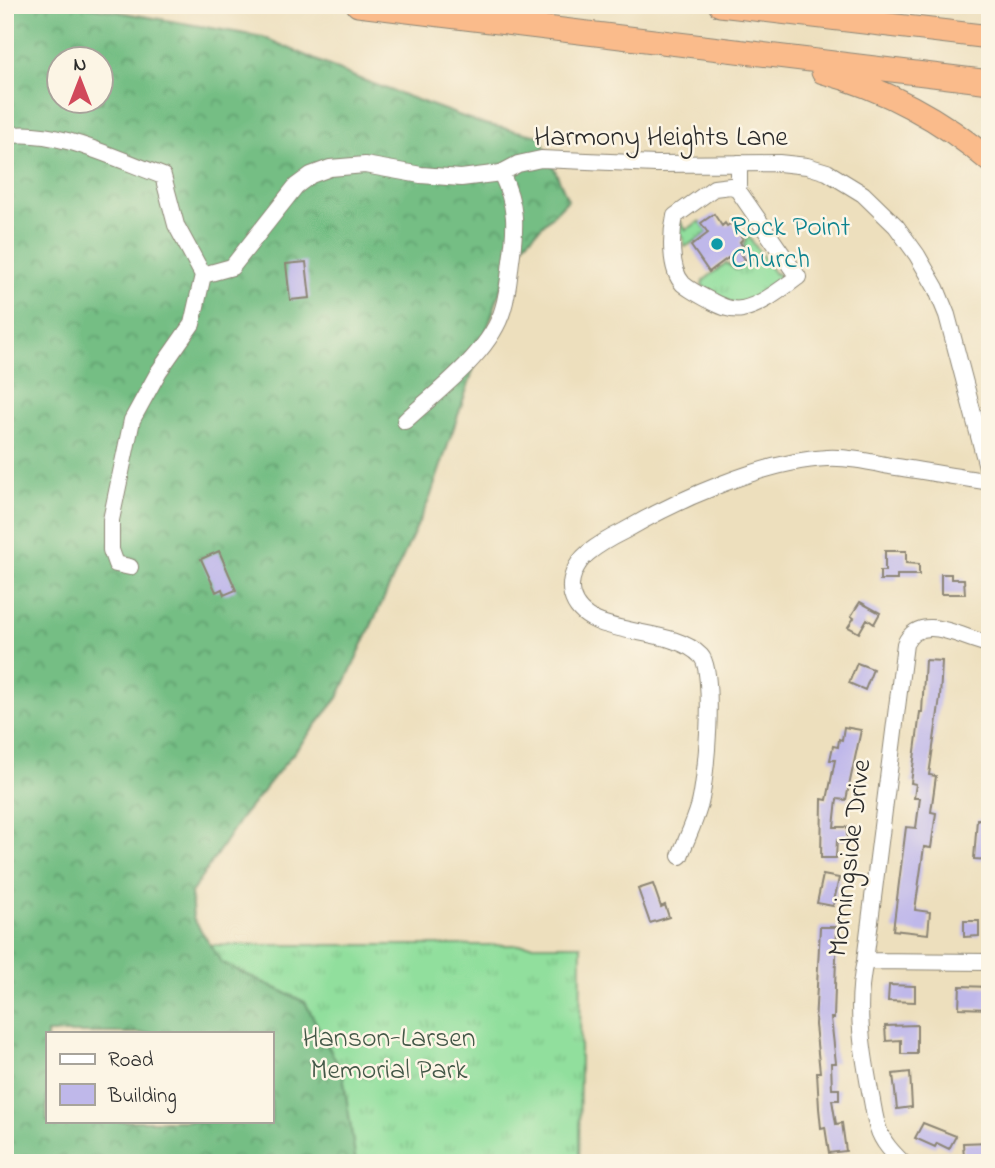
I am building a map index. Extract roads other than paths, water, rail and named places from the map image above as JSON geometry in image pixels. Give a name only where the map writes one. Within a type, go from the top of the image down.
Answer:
[{"type":"highway","points":[[358,5],[990,82]]},
{"type":"highway","points":[[720,5],[990,36]]},
{"type":"highway","points":[[843,5],[881,18],[990,36]]},
{"type":"highway","points":[[736,51],[742,55],[828,73],[869,88],[928,117],[990,161]]},
{"type":"street","points":[[5,136],[24,133],[58,138],[163,176],[176,225],[203,275],[192,324],[159,371],[132,420],[111,520],[111,550],[116,564],[130,567]]},
{"type":"street","name":"Harmony Heights Lane","points":[[203,275],[232,267],[296,186],[311,175],[330,168],[365,165],[444,177],[501,173],[518,164],[541,159],[656,164],[779,163],[807,166],[827,172],[863,194],[896,226],[917,255],[936,288],[947,315],[990,480]]},
{"type":"street","points":[[735,186],[798,277],[758,303],[731,310],[682,283],[674,263],[673,224],[675,216],[682,209],[714,188],[739,185],[739,163]]},
{"type":"street","points":[[405,421],[477,353],[495,328],[503,310],[516,225],[510,190],[501,173]]},
{"type":"street","points":[[680,856],[700,805],[708,723],[708,673],[703,658],[694,649],[678,641],[594,622],[581,612],[572,597],[571,581],[587,554],[643,520],[708,489],[778,466],[811,459],[830,457],[857,460],[990,480]]},
{"type":"street","name":"Morningside Drive","points":[[903,1163],[887,1146],[878,1129],[862,1052],[860,1009],[861,979],[905,644],[909,635],[922,628],[941,628],[990,644]]},
{"type":"street","points":[[865,961],[990,962]]},
{"type":"place","name":"Rock Point Church","points":[[717,244]]},
{"type":"park label","name":"Hanson-Larsen Memorial Park","points":[[389,1055]]}]
